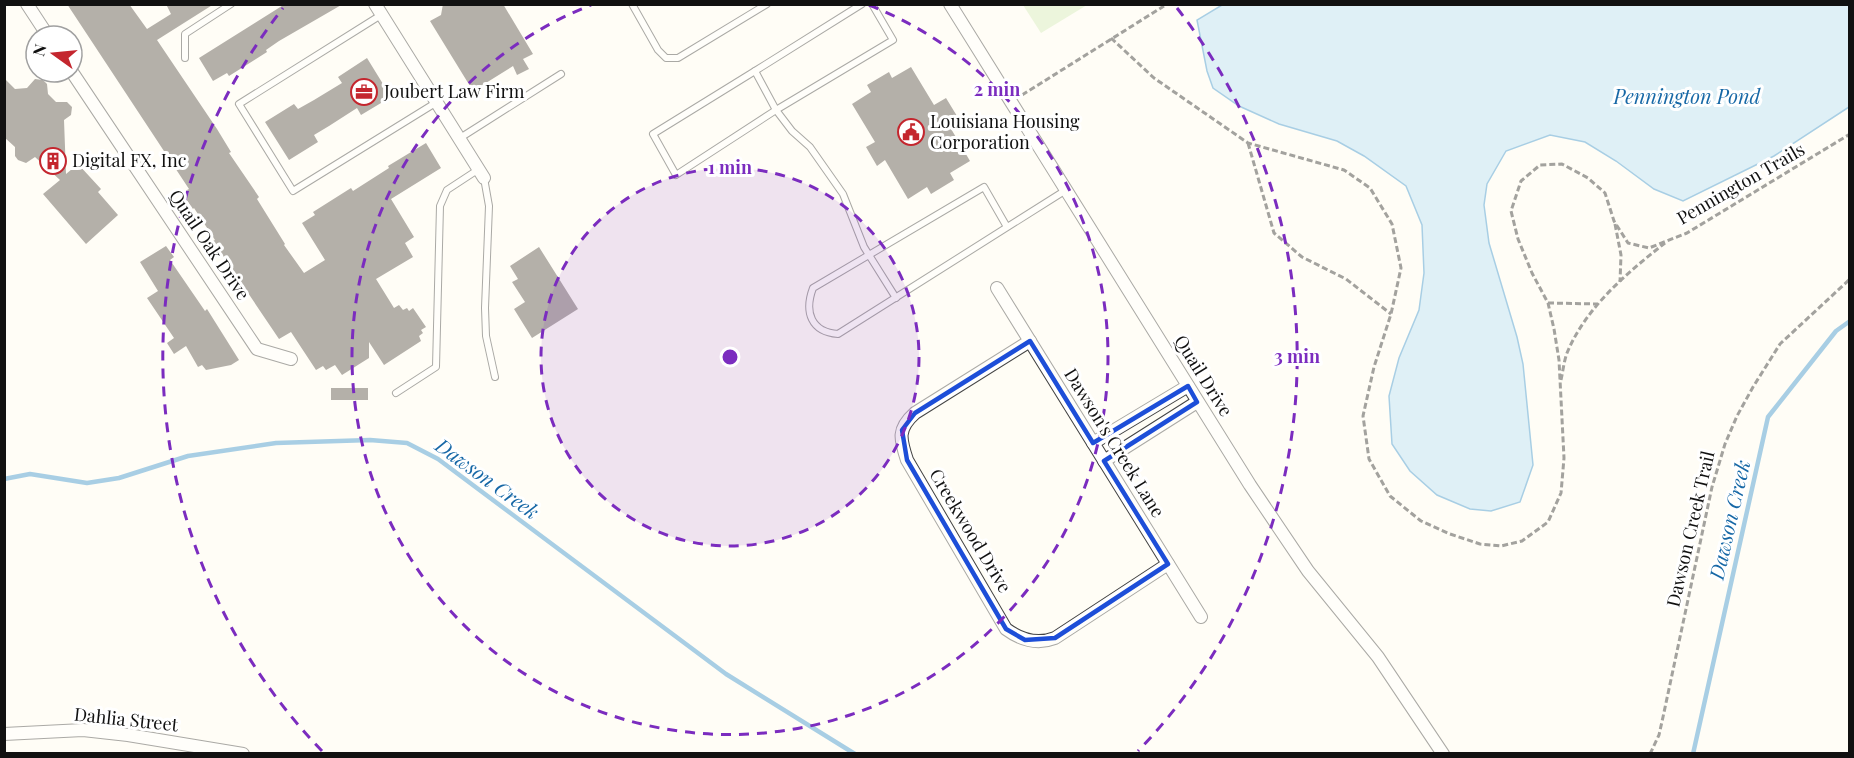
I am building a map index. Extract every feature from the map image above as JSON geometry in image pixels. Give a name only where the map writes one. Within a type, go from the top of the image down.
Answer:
[{"type":"street","points":[[27,4],[40,24]]},
{"type":"street","name":"Quail Drive","points":[[950,4],[1197,402],[1291,546],[1378,657],[1443,753]]},
{"type":"street","points":[[380,8],[482,173]]},
{"type":"street","name":"Quail Oak Drive","points":[[80,84],[257,349],[291,359]]},
{"type":"street","name":"Dawson's Creek Lane","points":[[997,288],[1201,617]]},
{"type":"street","name":"Creekwood Drive","points":[[1030,341],[915,413],[906,421],[900,441],[918,480],[1006,629],[1025,640],[1046,641],[1055,638],[1168,564]]},
{"type":"street","points":[[1093,442],[1188,386]]},
{"type":"street","points":[[1104,461],[1197,402]]},
{"type":"street","name":"Dahlia Street","points":[[4,734],[83,730],[243,753]]},
{"type":"lane","points":[[185,58],[185,34],[231,4]]},
{"type":"lane","points":[[632,4],[658,50],[666,58],[678,58],[767,4]]},
{"type":"lane","points":[[862,4],[654,134],[676,175],[776,110],[893,40],[872,4]]},
{"type":"lane","points":[[380,8],[239,104],[292,190],[437,101]]},
{"type":"lane","points":[[755,71],[776,110],[792,131],[810,147],[843,194],[869,255],[896,298]]},
{"type":"lane","points":[[460,138],[561,74]]},
{"type":"lane","points":[[396,393],[436,368],[440,206],[447,190],[482,173],[489,206],[486,336],[495,377]]},
{"type":"lane","points":[[1007,227],[984,187],[813,288],[809,307],[815,325],[825,333],[838,334],[1066,190]]},
{"type":"path","points":[[1010,102],[1164,6]]},
{"type":"path","name":"Pennington Trails","points":[[1111,38],[1154,78],[1248,143],[1344,170],[1370,188],[1392,224],[1401,268],[1363,416],[1369,459],[1390,496],[1421,521],[1480,544],[1501,546],[1522,541],[1548,522],[1561,493],[1564,458],[1559,360],[1548,303],[1518,239],[1511,211],[1521,182],[1540,165],[1562,164],[1588,178],[1605,193],[1614,221],[1628,243],[1649,248],[1687,233],[1850,134]]},
{"type":"path","points":[[1248,143],[1274,233],[1302,257],[1347,279],[1391,314]]},
{"type":"path","points":[[1614,221],[1621,255],[1620,282]]},
{"type":"path","points":[[1560,385],[1567,354],[1597,304],[1643,260],[1668,241]]},
{"type":"path","name":"Dawson Creek Trail","points":[[1650,753],[1659,735],[1712,488],[1725,444],[1753,387],[1780,344],[1850,279]]},
{"type":"path","points":[[1548,303],[1597,304]]},
{"type":"highlighted area","points":[[1030,341],[1093,443],[1188,386],[1197,402],[1104,461],[1168,564],[1055,638],[1025,640],[1006,629],[907,460],[902,430],[915,413]]},
{"type":"green space","points":[[1023,5],[1087,5],[1041,33]]},
{"type":"water","name":"Pennington Pond","points":[[1222,5],[1849,5],[1849,107],[1774,156],[1683,201],[1654,189],[1585,142],[1550,135],[1506,151],[1487,184],[1484,205],[1489,243],[1523,364],[1533,465],[1520,502],[1491,511],[1470,509],[1437,495],[1410,471],[1392,444],[1389,396],[1399,358],[1419,310],[1424,273],[1422,225],[1406,186],[1364,156],[1337,141],[1279,124],[1239,106],[1213,88],[1207,71],[1197,20]]},
{"type":"building","points":[[67,4],[129,4],[147,29],[171,14],[166,4],[214,4],[157,40],[217,129],[231,152],[229,153],[259,197],[257,199],[284,245],[304,273],[325,260],[302,223],[315,215],[313,212],[351,188],[353,191],[426,143],[441,168],[391,199],[414,237],[405,243],[413,257],[376,279],[394,308],[399,305],[403,310],[407,308],[409,311],[413,308],[426,327],[421,330],[423,333],[419,336],[421,341],[384,365],[369,342],[369,358],[342,375],[335,365],[326,370],[323,366],[316,370],[291,332],[279,339],[184,196],[189,193],[187,190],[189,189],[84,30],[84,24],[80,24]]},
{"type":"building","points":[[285,4],[343,4],[279,41],[266,50],[267,52],[229,76],[227,73],[213,81],[199,58]]},
{"type":"building","points":[[443,4],[503,4],[533,54],[523,59],[529,69],[517,75],[513,66],[473,91],[430,21],[441,15]]},
{"type":"building","points":[[367,58],[391,97],[361,115],[357,108],[314,135],[318,142],[289,160],[265,122],[294,104],[298,109],[342,83],[338,77]]},
{"type":"building","name":"Louisiana Housing Corporation","points":[[911,67],[934,105],[946,98],[957,116],[947,122],[970,161],[950,173],[954,180],[931,194],[927,187],[908,199],[885,160],[877,166],[866,147],[875,142],[852,104],[871,92],[867,85],[889,72],[892,78]]},
{"type":"building","name":"Digital FX, Inc","points":[[4,78],[15,89],[27,88],[31,84],[47,84],[48,94],[56,102],[67,102],[72,107],[71,115],[64,120],[66,174],[78,164],[101,189],[98,192],[118,215],[86,244],[43,194],[60,180],[35,157],[26,163],[18,160],[15,156],[15,147],[4,137]]},
{"type":"building","points":[[166,246],[174,257],[170,260],[205,311],[207,309],[239,360],[231,365],[206,370],[202,365],[198,367],[186,346],[174,354],[167,343],[174,338],[147,298],[158,291],[140,262]]},
{"type":"building","points":[[539,247],[578,309],[532,338],[514,309],[525,302],[512,282],[518,279],[510,266]]},
{"type":"building","points":[[331,388],[368,388],[368,400],[331,400]]},
{"type":"waterway","name":"Dawson Creek","points":[[1693,754],[1768,417],[1836,331],[1850,321]]},
{"type":"waterway","name":"Dawson Creek","points":[[4,479],[30,474],[87,483],[119,478],[188,456],[276,443],[370,440],[407,443],[438,459],[726,674],[855,754]]},
{"type":"place","name":"Joubert Law Firm","points":[[364,92]]},
{"type":"place","name":"Louisiana Housing Corporation","points":[[911,132]]},
{"type":"place","name":"Digital FX, Inc","points":[[53,161]]}]
